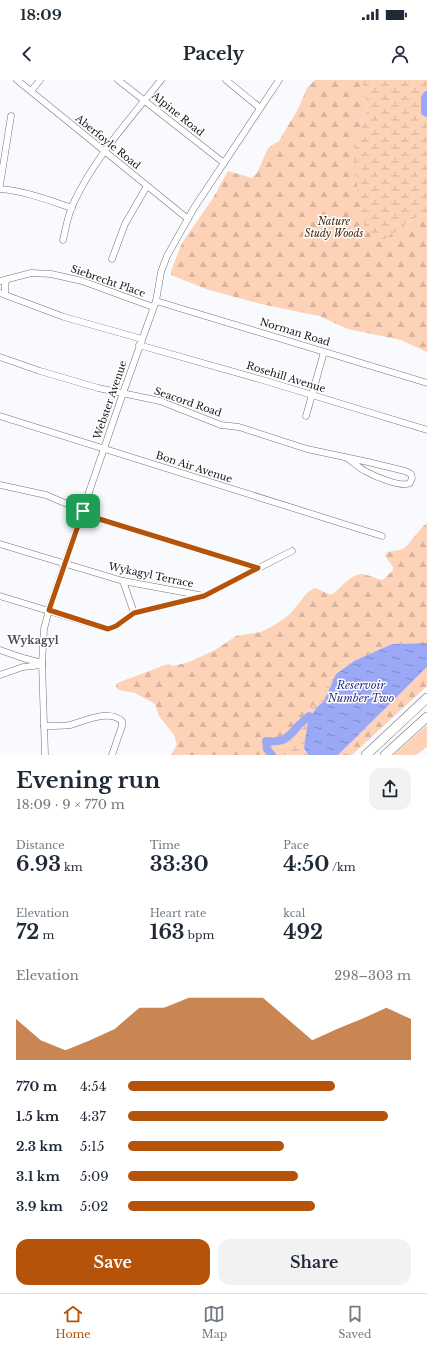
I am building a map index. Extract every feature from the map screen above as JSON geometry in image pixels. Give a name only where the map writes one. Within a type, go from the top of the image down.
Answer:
[{"type":"highway","points":[[366,755],[427,698]]},
{"type":"highway","points":[[385,755],[427,717]]},
{"type":"street","name":"Aberfoyle Road","points":[[17,80],[188,219]]},
{"type":"street","points":[[31,91],[40,80]]},
{"type":"street","name":"Alpine Road","points":[[118,80],[224,163]]},
{"type":"street","points":[[63,240],[72,208],[85,182],[105,152],[162,80]]},
{"type":"street","points":[[226,80],[260,108]]},
{"type":"street","name":"Webster Avenue","points":[[45,755],[42,664],[44,629],[49,610],[122,393],[156,300],[161,272],[167,256],[188,219],[279,80]]},
{"type":"street","points":[[0,185],[11,116]]},
{"type":"street","points":[[112,259],[125,224],[147,186]]},
{"type":"street","points":[[0,189],[13,190],[34,195],[72,208]]},
{"type":"street","name":"Siebrecht Place","points":[[0,281],[31,273],[52,274],[82,281],[153,307]]},
{"type":"street","points":[[2,294],[8,279]]},
{"type":"street","name":"Rosehill Avenue","points":[[2,294],[64,317],[140,342],[427,430]]},
{"type":"street","name":"Norman Road","points":[[156,300],[427,383]]},
{"type":"street","points":[[306,416],[324,352]]},
{"type":"street","name":"Seacord Road","points":[[0,357],[40,371],[98,388],[160,402],[221,425],[239,427],[307,449],[405,471],[411,474],[412,480],[407,485],[389,481],[365,471],[347,458]]},
{"type":"street","name":"Bon Air Avenue","points":[[0,416],[382,536]]},
{"type":"street","points":[[0,485],[46,495],[96,518],[258,568]]},
{"type":"street","name":"Wykagyl Terrace","points":[[0,544],[123,581],[204,596],[292,551]]},
{"type":"street","points":[[123,581],[134,613]]},
{"type":"street","points":[[0,596],[108,629],[116,626],[134,613],[204,596]]},
{"type":"street","points":[[0,650],[42,664]]},
{"type":"street","points":[[23,658],[23,667]]},
{"type":"street","points":[[0,675],[23,667],[42,664]]},
{"type":"street","points":[[44,726],[69,725],[102,717],[115,717],[122,721],[122,726],[112,755]]},
{"type":"green space","name":"Nature Study Woods","points":[[315,80],[361,80],[365,91],[367,110],[354,150],[362,220],[401,227],[414,219],[427,215],[427,352],[401,340],[348,329],[319,316],[261,304],[206,289],[171,275],[171,271],[182,243],[213,198],[228,171],[252,178],[257,173],[268,148],[279,141],[298,109],[307,88]]},
{"type":"green space","points":[[361,80],[427,80],[427,215],[413,219],[385,239],[372,238],[362,220],[354,164],[354,150],[367,110],[365,91]]},
{"type":"green space","points":[[427,523],[427,643],[392,644],[354,661],[339,664],[318,700],[307,712],[301,733],[296,740],[268,755],[171,755],[177,745],[174,735],[159,716],[155,704],[135,693],[119,690],[116,687],[117,683],[168,664],[174,666],[189,662],[215,650],[236,636],[261,632],[289,615],[308,592],[315,588],[331,595],[354,576],[362,574],[383,580],[393,570],[393,567],[385,556],[387,552],[404,548]]},
{"type":"green space","points":[[354,661],[336,674],[324,701],[317,707],[308,720],[304,748],[308,755],[268,755],[296,740],[301,733],[307,712],[318,700],[339,664]]},
{"type":"green space","points":[[427,667],[427,686],[352,755],[345,755],[370,723]]},
{"type":"green space","points":[[370,723],[345,755],[338,755]]},
{"type":"green space","points":[[427,725],[427,747],[416,755],[393,755]]},
{"type":"green space","points":[[427,728],[427,740],[424,740],[407,755],[399,755]]},
{"type":"water","name":"Reservoir Number Two","points":[[427,643],[427,667],[338,755],[308,755],[304,748],[308,720],[317,707],[324,701],[336,674],[354,661],[392,644]]},
{"type":"waterway","points":[[427,95],[425,98],[425,112],[427,113]]},
{"type":"waterway","points":[[272,755],[267,749],[266,741],[285,739],[309,716],[311,717]]},
{"type":"district","name":"Wykagyl","points":[[33,640]]},
{"type":"route","points":[[83,511],[96,518],[258,568],[204,596],[134,613],[113,628],[103,628],[49,610],[83,511]]}]
